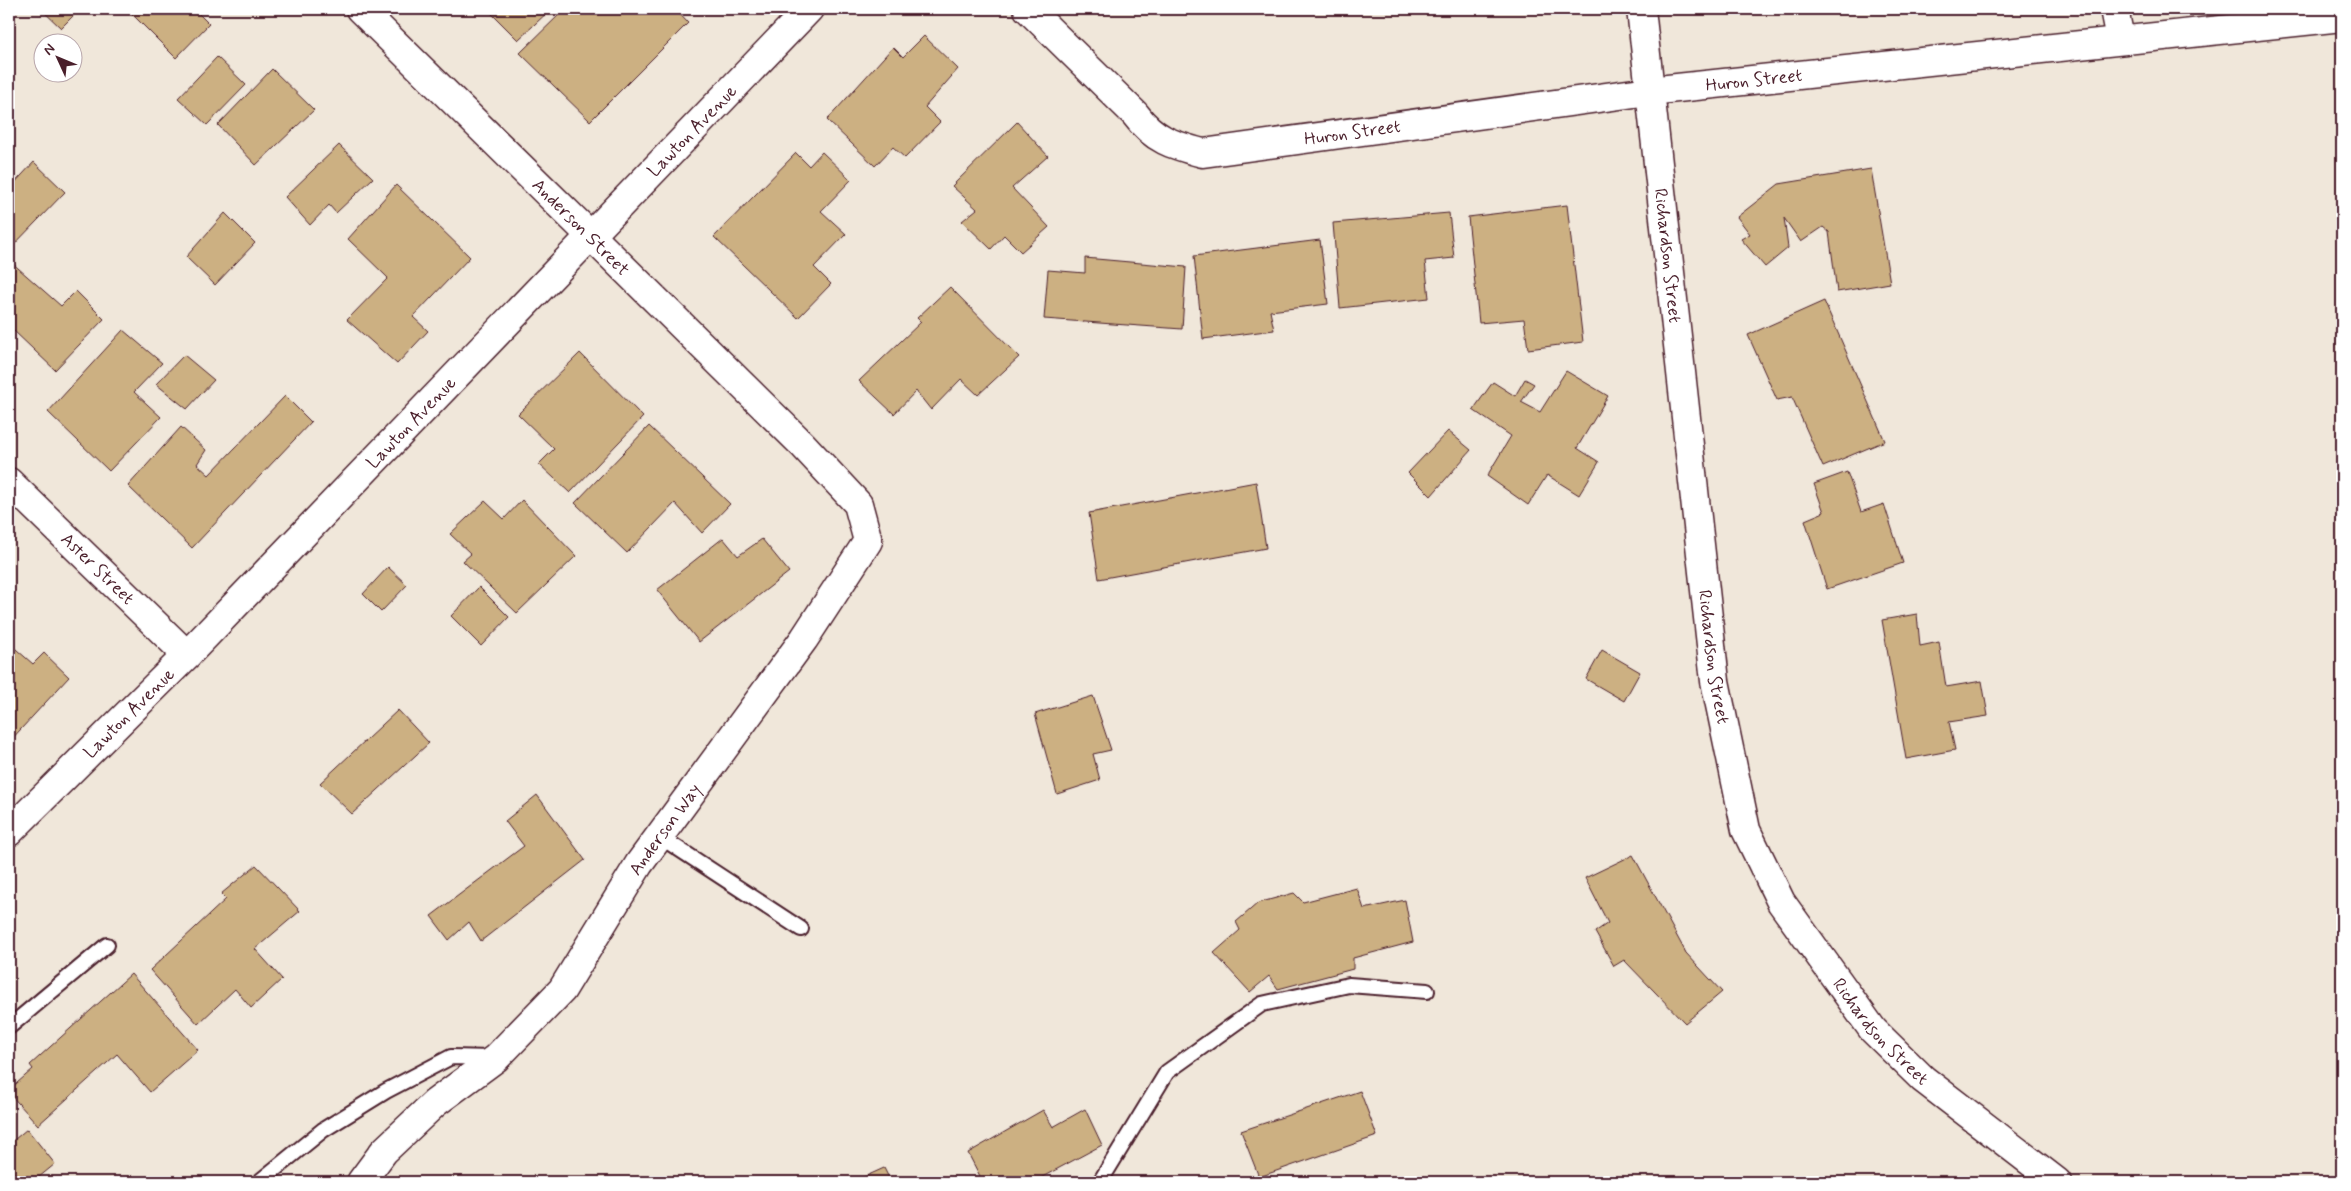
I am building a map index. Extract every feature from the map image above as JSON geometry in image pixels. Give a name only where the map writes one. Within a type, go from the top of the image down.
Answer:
[{"type":"street","name":"Anderson Street","points":[[360,9],[803,445]]},
{"type":"street","name":"Lawton Avenue","points":[[9,832],[187,655],[809,9]]},
{"type":"street","name":"Huron Street","points":[[1028,9],[1135,114],[1146,129],[1169,144],[1203,153],[1649,91],[2120,39],[2342,17]]},
{"type":"street","name":"Richardson Street","points":[[1642,9],[1649,91],[1715,681],[1746,830],[1781,902],[1873,1030],[1923,1079],[2057,1182]]},
{"type":"street","points":[[2114,9],[2120,39]]},
{"type":"street","name":"Anderson Way","points":[[361,1182],[384,1151],[429,1109],[496,1058],[562,990],[594,935],[659,836],[804,639],[868,541],[858,504],[803,445]]},
{"type":"street","name":"Aster Street","points":[[9,482],[187,655]]},
{"type":"lane","points":[[659,836],[801,928]]},
{"type":"lane","points":[[9,1027],[107,945]]},
{"type":"lane","points":[[1100,1182],[1167,1072],[1262,1004],[1349,985],[1427,991]]},
{"type":"lane","points":[[259,1182],[323,1130],[386,1091],[451,1056],[496,1058]]},
{"type":"building","points":[[41,9],[80,9],[61,28]]},
{"type":"building","points":[[127,9],[194,9],[209,24],[176,58]]},
{"type":"building","points":[[487,9],[551,9],[518,40]]},
{"type":"building","points":[[565,9],[675,9],[688,23],[590,121],[520,53]]},
{"type":"building","points":[[924,36],[958,69],[925,107],[940,122],[905,158],[893,147],[875,166],[827,120],[893,47],[903,57]]},
{"type":"building","points":[[217,57],[246,85],[207,125],[178,98]]},
{"type":"building","points":[[272,69],[314,110],[256,165],[218,125]]},
{"type":"building","points":[[1017,122],[1048,156],[1012,188],[1049,227],[1021,252],[1004,235],[991,249],[962,221],[977,209],[952,186]]},
{"type":"building","points":[[339,145],[373,178],[336,213],[329,205],[310,225],[285,197]]},
{"type":"building","points":[[822,152],[851,180],[821,211],[846,234],[814,267],[831,284],[798,318],[714,237],[796,153],[809,166]]},
{"type":"building","points":[[34,162],[65,192],[9,250],[9,189]]},
{"type":"building","points":[[1871,169],[1890,283],[1837,292],[1829,232],[1823,227],[1801,242],[1784,218],[1788,248],[1765,267],[1741,239],[1750,234],[1737,217],[1779,184]]},
{"type":"building","points":[[396,185],[470,257],[413,317],[428,331],[397,364],[347,320],[388,278],[348,239]]},
{"type":"building","points":[[1567,205],[1583,342],[1528,349],[1524,319],[1479,323],[1468,217]]},
{"type":"building","points":[[225,213],[255,243],[215,285],[186,257]]},
{"type":"building","points":[[1449,213],[1454,258],[1425,261],[1429,298],[1340,308],[1333,223]]},
{"type":"building","points":[[1320,240],[1328,304],[1270,311],[1274,330],[1203,339],[1194,256]]},
{"type":"building","points":[[1085,258],[1186,267],[1182,329],[1044,319],[1048,270],[1085,273]]},
{"type":"building","points":[[10,261],[61,306],[76,291],[104,319],[55,370],[13,330],[9,335]]},
{"type":"building","points":[[950,287],[1019,357],[978,395],[961,379],[931,410],[916,391],[894,414],[859,381],[921,322],[917,318]]},
{"type":"building","points":[[1824,301],[1885,441],[1823,467],[1792,397],[1777,400],[1748,335]]},
{"type":"building","points":[[123,330],[162,363],[134,392],[161,417],[109,471],[48,412]]},
{"type":"building","points":[[580,353],[643,417],[570,493],[539,464],[554,449],[518,414]]},
{"type":"building","points":[[184,355],[214,380],[187,409],[156,384]]},
{"type":"building","points":[[1566,371],[1608,396],[1577,448],[1599,462],[1579,495],[1547,475],[1528,505],[1487,476],[1511,436],[1473,410],[1493,382],[1515,396],[1525,379],[1534,384],[1521,402],[1540,412]]},
{"type":"building","points":[[285,396],[311,422],[192,548],[128,486],[181,427],[206,450],[197,464],[209,475]]},
{"type":"building","points":[[649,426],[730,504],[702,533],[675,503],[627,553],[575,503]]},
{"type":"building","points":[[1448,431],[1471,450],[1431,496],[1408,473]]},
{"type":"building","points":[[1847,472],[1861,512],[1884,504],[1903,563],[1827,589],[1805,520],[1824,512],[1814,484]]},
{"type":"building","points":[[1256,482],[1266,548],[1099,579],[1089,513]]},
{"type":"building","points":[[522,500],[576,556],[517,613],[463,561],[471,554],[450,534],[485,501],[504,519]]},
{"type":"building","points":[[723,538],[738,556],[762,539],[789,572],[699,642],[657,590]]},
{"type":"building","points":[[388,567],[407,585],[381,612],[363,594]]},
{"type":"building","points":[[479,587],[509,617],[481,646],[451,616]]},
{"type":"building","points":[[1917,614],[1920,646],[1939,642],[1946,687],[1982,681],[1988,716],[1949,722],[1955,750],[1906,759],[1882,620]]},
{"type":"building","points":[[9,643],[33,664],[44,653],[69,677],[9,742]]},
{"type":"building","points":[[1602,650],[1640,672],[1624,701],[1586,679]]},
{"type":"building","points":[[1093,696],[1111,750],[1093,754],[1100,780],[1057,794],[1035,714]]},
{"type":"building","points":[[398,710],[429,743],[352,814],[320,783]]},
{"type":"building","points":[[537,795],[585,860],[481,941],[469,922],[449,940],[431,916],[524,846],[505,821]]},
{"type":"building","points":[[1633,855],[1686,953],[1722,992],[1685,1023],[1624,960],[1614,966],[1595,932],[1608,923],[1585,878]]},
{"type":"building","points":[[256,865],[300,911],[255,949],[282,979],[251,1008],[235,989],[198,1024],[150,970],[226,899],[221,894]]},
{"type":"building","points":[[1357,888],[1364,909],[1405,900],[1413,942],[1353,958],[1353,969],[1278,989],[1269,976],[1250,992],[1214,953],[1240,930],[1236,922],[1258,903],[1294,893],[1303,902]]},
{"type":"building","points":[[131,974],[198,1050],[150,1092],[117,1054],[38,1125],[9,1093],[9,1090],[33,1069],[30,1065]]},
{"type":"building","points":[[1360,1091],[1377,1136],[1259,1177],[1241,1131]]},
{"type":"building","points":[[1085,1109],[1102,1145],[1033,1182],[983,1182],[968,1153],[1043,1110],[1053,1127]]},
{"type":"building","points":[[27,1129],[55,1164],[33,1182],[9,1182],[9,1144]]},
{"type":"building","points":[[884,1168],[891,1182],[853,1182]]}]
